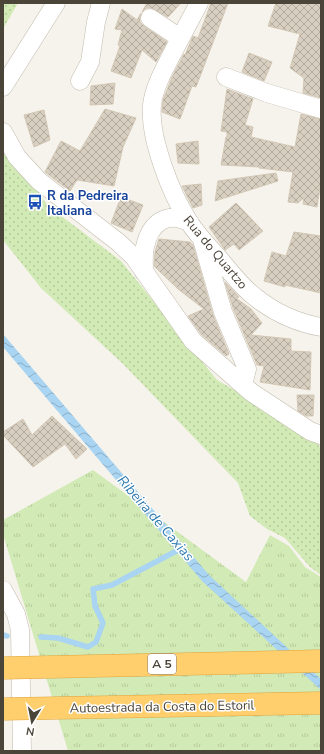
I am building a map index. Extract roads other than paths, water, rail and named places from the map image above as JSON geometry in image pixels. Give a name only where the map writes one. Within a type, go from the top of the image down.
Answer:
[{"type":"highway","name":"A 5","points":[[3,668],[321,660]]},
{"type":"highway","name":"Autoestrada da Costa do Estoril","points":[[3,709],[321,703]]},
{"type":"street","points":[[3,87],[56,3]]},
{"type":"street","points":[[80,81],[90,62],[96,22],[101,3]]},
{"type":"street","name":"Rua do Quartzo","points":[[199,3],[155,90],[152,104],[154,134],[166,174],[176,198],[195,230],[235,278],[254,297],[276,311],[321,327]]},
{"type":"street","points":[[150,18],[180,38]]},
{"type":"street","points":[[226,77],[267,93],[321,109]]},
{"type":"street","points":[[3,132],[17,156],[39,180],[118,242],[134,257],[193,341],[251,392],[310,431],[321,435]]},
{"type":"street","points":[[144,272],[145,247],[153,229],[160,221],[167,218],[181,218],[195,230],[224,312],[247,369],[243,385]]},
{"type":"street","points":[[3,590],[16,614],[20,630],[22,748]]},
{"type":"water","name":"Ribeira de Caxias","points":[[3,334],[209,575],[321,679],[321,690],[202,581],[3,347]]},
{"type":"waterway","name":"Ribeira de Caxias","points":[[41,637],[58,638],[88,647],[96,642],[103,623],[95,606],[93,589],[112,585],[182,548]]},
{"type":"waterway","points":[[3,635],[7,636]]},
{"type":"place","name":"R da Pedreira Italiana","points":[[35,202]]}]
